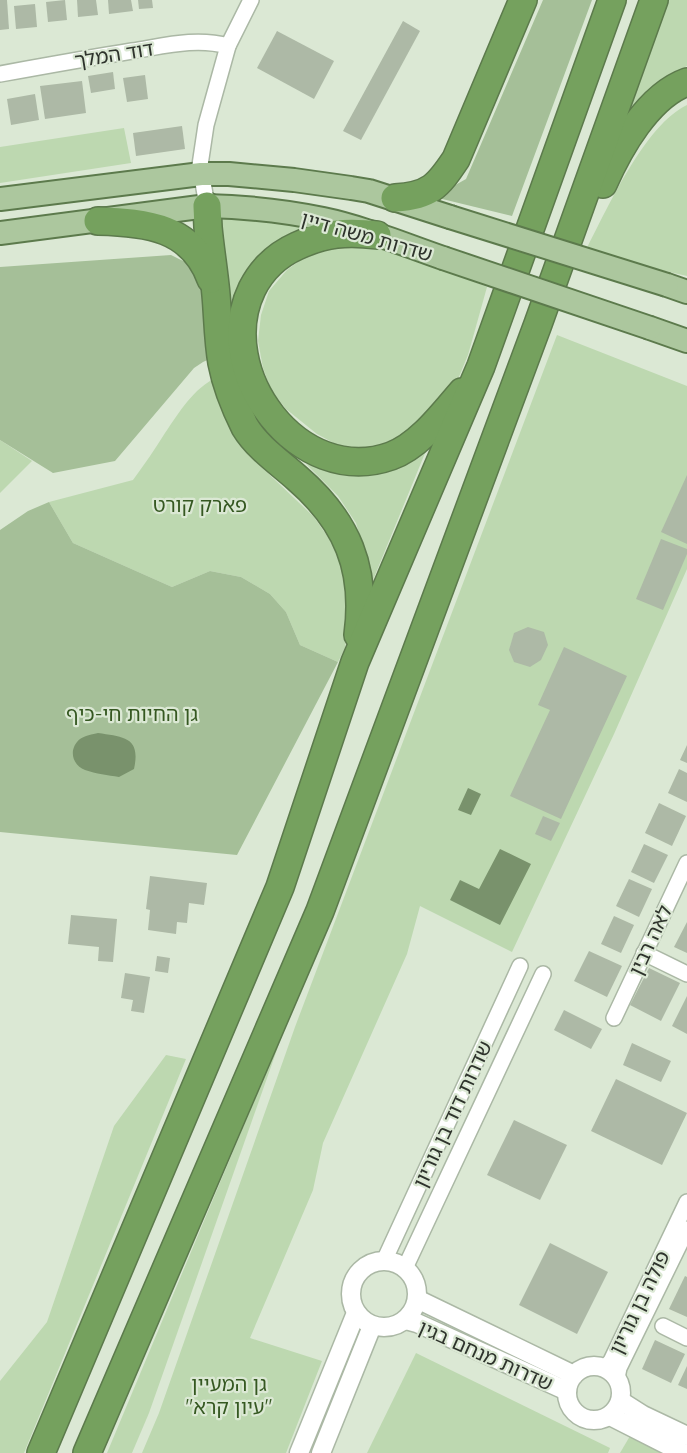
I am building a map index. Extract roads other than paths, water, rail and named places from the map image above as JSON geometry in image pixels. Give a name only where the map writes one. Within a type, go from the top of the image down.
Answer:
[{"type":"highway","points":[[395,198],[410,198],[429,190],[441,180],[456,159],[523,0]]},
{"type":"highway","points":[[41,1453],[280,887],[355,662],[481,366],[612,0]]},
{"type":"highway","points":[[87,1453],[320,911],[538,324],[654,0]]},
{"type":"highway","points":[[538,324],[607,175],[638,122],[667,93],[687,82]]},
{"type":"highway","points":[[207,206],[218,335],[222,364],[233,401],[246,429],[261,447],[320,501],[348,543],[357,570],[360,591],[360,617],[355,662]]},
{"type":"highway","points":[[98,221],[144,224],[168,231],[197,255],[209,275],[216,295]]},
{"type":"highway","points":[[377,235],[350,233],[319,237],[290,249],[278,257],[256,280],[243,317],[241,337],[244,358],[252,383],[265,406],[297,440],[319,453],[339,459],[375,460],[393,456],[411,445],[434,424],[481,366]]},
{"type":"main road","name":"שדרות משה דיין","points":[[0,199],[208,174],[294,180],[369,191],[395,198],[677,288]]},
{"type":"main road","name":"שדרות משה דיין","points":[[0,233],[207,206],[282,212],[335,222],[377,235],[687,341]]},
{"type":"street","points":[[207,206],[208,174],[214,164],[206,125],[228,46],[251,0]]},
{"type":"street","name":"דוד המלך","points":[[0,74],[194,41],[228,46]]},
{"type":"street","name":"לאה רבין","points":[[614,1018],[687,863]]},
{"type":"street","points":[[644,953],[687,974]]},
{"type":"street","name":"שדרות דוד בן גוריון","points":[[384,1261],[520,966]]},
{"type":"street","name":"שדרות דוד בן גוריון","points":[[405,1268],[543,974]]},
{"type":"street","name":"פולה בן גוריון","points":[[687,1202],[611,1361],[611,1373],[620,1368],[687,1229]]},
{"type":"street","points":[[376,1261],[394,1262],[405,1268],[412,1275],[417,1287],[414,1310],[406,1320],[384,1328],[372,1326],[363,1321],[356,1313],[350,1298],[355,1276],[363,1268],[376,1261]]},
{"type":"street","name":"שדרות מנחם בגין","points":[[417,1299],[570,1383]]},
{"type":"street","points":[[299,1453],[356,1313]]},
{"type":"street","name":"שדרות מנחם בגין","points":[[406,1320],[570,1383]]},
{"type":"street","points":[[321,1453],[372,1326]]},
{"type":"street","points":[[663,1326],[687,1338]]},
{"type":"street","points":[[597,1366],[611,1373],[621,1385],[621,1401],[615,1412],[602,1420],[584,1419],[571,1408],[568,1400],[570,1383],[580,1370],[588,1367],[597,1366]]},
{"type":"street","points":[[621,1401],[687,1436]]},
{"type":"street","points":[[610,1416],[683,1453]]},
{"type":"park label","name":"פארק קורט","points":[[200,504]]},
{"type":"park label","name":"גן החיות חי-כיף","points":[[132,713]]},
{"type":"park label","name":"גן המעיין \"עיון קרא\"","points":[[229,1394]]}]
